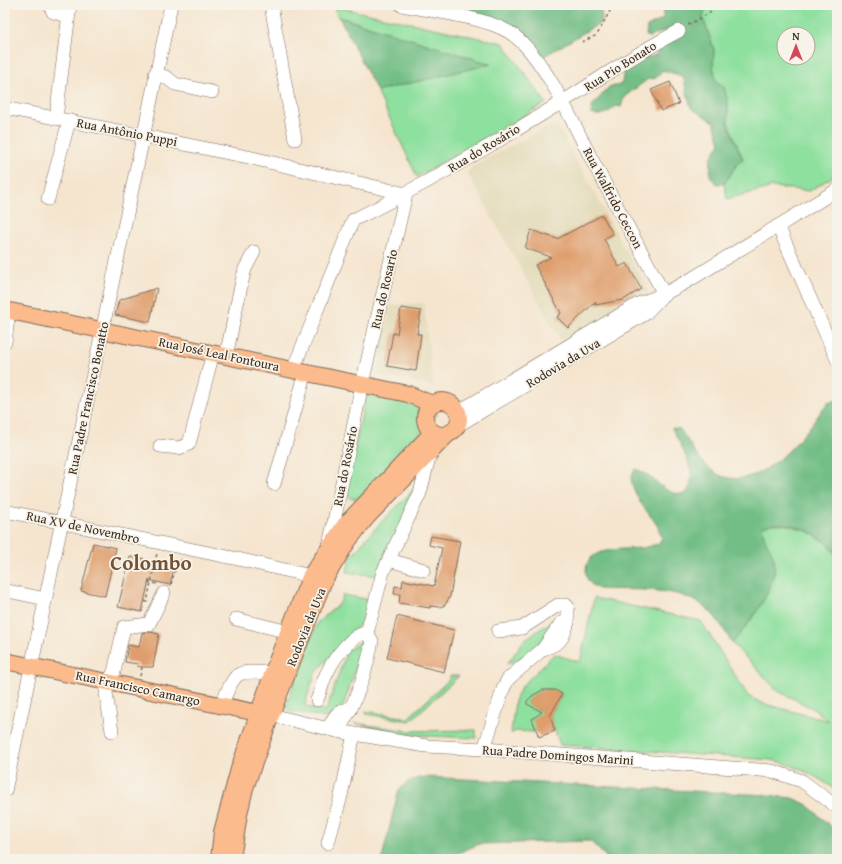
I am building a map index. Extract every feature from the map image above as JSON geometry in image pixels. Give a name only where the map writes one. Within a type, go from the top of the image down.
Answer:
[{"type":"main road","name":"Rua José Leal Fontoura","points":[[7,310],[408,394],[432,404]]},
{"type":"main road","points":[[447,401],[452,404],[449,426],[429,428],[425,418],[428,408],[432,404],[447,401]]},
{"type":"main road","name":"Rodovia da Uva","points":[[232,859],[238,814],[265,714],[272,673],[289,632],[318,578],[379,504],[431,450],[449,426]]},
{"type":"main road","name":"Rodovia da Uva","points":[[219,859],[222,832],[238,769],[265,714],[329,548],[360,509],[449,426]]},
{"type":"main road","name":"Rua Francisco Camargo","points":[[5,661],[265,714]]},
{"type":"street","points":[[50,5],[53,12],[69,10],[56,118]]},
{"type":"street","name":"Rua Padre Francisco Bonatto","points":[[5,791],[10,739],[31,666],[103,330],[142,134],[171,5]]},
{"type":"street","points":[[270,5],[295,139]]},
{"type":"street","name":"Rua Walfrido Ceccon","points":[[401,5],[437,9],[491,24],[509,32],[531,51],[561,102],[664,294]]},
{"type":"street","name":"Rua Pio Bonato","points":[[561,102],[643,50],[679,31]]},
{"type":"street","points":[[155,74],[166,77],[175,84],[212,92]]},
{"type":"street","name":"Rua do Rosário","points":[[300,371],[353,220],[406,194],[561,102]]},
{"type":"street","name":"Rua Antônio Puppi","points":[[5,108],[142,134],[406,194]]},
{"type":"street","points":[[48,199],[69,120]]},
{"type":"street","name":"Rodovia da Uva","points":[[449,426],[645,314],[664,294],[837,190]]},
{"type":"street","name":"Rua do Rosario","points":[[362,384],[406,194]]},
{"type":"street","points":[[778,226],[837,359]]},
{"type":"street","points":[[160,446],[179,448],[189,444],[245,269],[254,252]]},
{"type":"street","points":[[5,342],[7,310]]},
{"type":"street","points":[[274,484],[300,371]]},
{"type":"street","name":"Rua do Rosário","points":[[329,548],[362,384]]},
{"type":"street","points":[[333,730],[338,712],[343,709],[351,709],[372,641],[367,633],[376,595],[389,560],[420,493],[431,450]]},
{"type":"street","name":"Rua XV de Novembro","points":[[5,511],[185,548],[318,578]]},
{"type":"street","points":[[389,560],[424,570]]},
{"type":"street","points":[[112,731],[106,693],[108,682],[114,672],[124,627],[149,624],[152,621],[157,605],[166,588]]},
{"type":"street","points":[[8,591],[45,599]]},
{"type":"street","points":[[484,749],[503,689],[508,679],[543,649],[556,646],[560,642],[568,622],[568,608],[566,604],[558,605],[522,628],[498,631]]},
{"type":"street","points":[[236,619],[289,632]]},
{"type":"street","points":[[317,700],[328,671],[348,644],[357,636],[367,633]]},
{"type":"street","points":[[222,705],[235,676],[241,672],[272,673]]},
{"type":"street","name":"Rua Padre Domingos Marini","points":[[265,714],[333,730],[426,746],[772,771],[802,781],[837,807]]},
{"type":"street","points":[[328,843],[341,796],[354,734]]},
{"type":"path","points":[[582,42],[597,35],[613,5]]},
{"type":"path","points":[[679,31],[709,13],[715,5]]},
{"type":"path","points":[[144,601],[147,602],[159,543]]},
{"type":"path","points":[[150,582],[166,588],[175,570],[182,562],[185,548]]},
{"type":"shaded area","points":[[551,125],[557,125],[649,292],[560,340],[467,172],[479,163]]},
{"type":"shaded area","points":[[424,303],[433,386],[376,374],[390,305]]},
{"type":"green space","points":[[455,5],[601,5],[602,22],[541,58],[533,46],[514,30],[504,24],[454,9]]},
{"type":"green space","points":[[664,5],[706,5],[703,18],[714,49],[713,66],[716,81],[724,87],[728,103],[728,123],[743,160],[737,164],[724,184],[717,184],[710,176],[711,158],[720,143],[714,122],[691,108],[683,76],[662,70],[656,78],[648,79],[624,97],[621,107],[616,106],[602,115],[591,114],[592,106],[610,86],[617,86],[622,83],[624,68],[640,60],[656,55],[668,29],[650,37],[646,36],[647,27],[663,19]]},
{"type":"green space","points":[[706,5],[837,5],[837,174],[809,191],[773,187],[727,199],[724,184],[737,164],[743,159],[728,123],[728,103],[724,87],[716,81],[713,66],[714,49],[703,18]]},
{"type":"green space","points":[[332,6],[503,43],[546,103],[417,177],[377,91],[490,64],[339,17]]},
{"type":"green space","points":[[339,17],[491,64],[377,91]]},
{"type":"green space","points":[[366,394],[433,408],[437,415],[360,498],[351,499],[346,491]]},
{"type":"green space","points":[[837,400],[837,557],[829,545],[814,534],[796,526],[778,524],[762,527],[765,540],[773,556],[775,567],[773,578],[755,614],[732,643],[714,616],[706,608],[695,601],[669,592],[599,589],[589,582],[586,577],[586,570],[588,562],[592,557],[607,551],[642,548],[658,544],[662,538],[657,525],[640,502],[633,488],[631,478],[635,469],[642,472],[670,492],[685,494],[690,487],[691,479],[688,461],[672,428],[680,429],[698,456],[715,473],[722,476],[737,478],[752,475],[767,468],[781,458],[806,432],[824,407],[828,403]]},
{"type":"green space","points":[[414,489],[417,490],[377,576],[347,572],[350,558],[370,534]]},
{"type":"green space","points":[[772,523],[791,526],[817,536],[831,548],[837,556],[837,791],[806,772],[790,765],[772,760],[560,745],[550,716],[562,694],[552,690],[543,690],[535,694],[527,701],[527,704],[542,712],[537,732],[514,731],[511,733],[515,701],[521,687],[554,654],[580,662],[594,598],[701,621],[748,696],[764,704],[829,721],[812,708],[778,691],[732,643],[755,614],[773,578],[775,567],[773,556],[765,543],[762,527]]},
{"type":"green space","points":[[343,595],[372,600],[363,621],[315,673],[305,704],[306,707],[326,711],[347,651],[362,641],[366,644],[356,667],[343,707],[327,718],[289,711],[285,707],[317,623],[340,603]]},
{"type":"green space","points":[[562,615],[564,618],[528,655],[507,664],[525,639]]},
{"type":"green space","points":[[450,676],[459,676],[410,721],[366,714],[366,711],[408,718],[449,680]]},
{"type":"green space","points":[[354,723],[409,731],[476,730],[476,738],[407,735]]},
{"type":"green space","points":[[425,777],[767,795],[792,798],[806,804],[837,832],[837,859],[608,859],[590,841],[479,844],[456,854],[454,859],[382,859],[398,792],[410,781]]},
{"type":"building","points":[[670,82],[679,104],[661,111],[651,90]]},
{"type":"building","points":[[602,215],[613,234],[604,239],[619,267],[627,263],[641,289],[623,300],[595,305],[596,301],[568,328],[557,317],[561,313],[535,265],[551,257],[525,248],[531,230],[557,239]]},
{"type":"building","points":[[157,288],[150,322],[115,315],[119,300]]},
{"type":"building","points":[[401,308],[421,311],[417,334],[421,334],[416,371],[387,366],[393,333],[397,334]]},
{"type":"building","points":[[431,536],[460,541],[450,596],[445,605],[440,607],[430,606],[430,608],[399,603],[400,594],[394,594],[395,586],[402,587],[403,580],[434,586],[442,548],[429,545]]},
{"type":"building","points":[[93,543],[116,548],[105,596],[81,591]]},
{"type":"building","points":[[130,557],[141,558],[152,563],[174,568],[170,585],[149,580],[142,612],[118,607]]},
{"type":"building","points":[[397,616],[454,630],[444,672],[387,658]]},
{"type":"building","points":[[150,632],[159,634],[153,667],[142,667],[137,666],[138,664],[125,662],[128,645],[139,647],[142,633]]},
{"type":"building","points":[[542,690],[555,690],[562,694],[550,716],[555,731],[539,737],[532,719],[542,712],[527,704],[527,701]]},
{"type":"district","name":"Colombo","points":[[151,562]]}]
